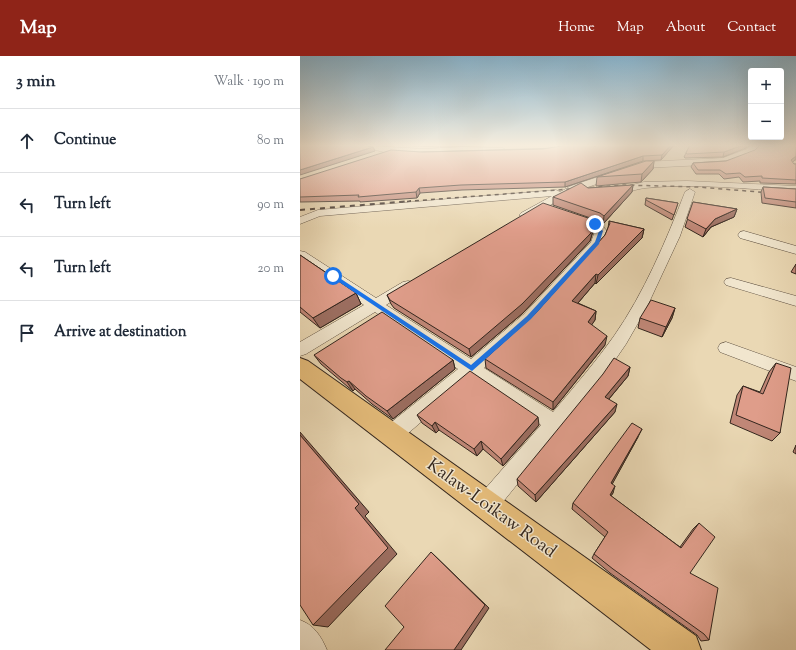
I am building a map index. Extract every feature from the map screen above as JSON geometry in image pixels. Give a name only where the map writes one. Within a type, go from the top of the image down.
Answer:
[{"type":"main road","name":"Kalaw-Loikaw Road","points":[[300,367],[682,650]]},
{"type":"street","points":[[514,221],[540,205],[567,192],[621,173]]},
{"type":"street","points":[[300,221],[318,213],[567,192],[628,189],[644,185],[687,184],[796,189]]},
{"type":"street","points":[[486,505],[556,424],[594,377],[620,340],[674,236],[690,192]]},
{"type":"street","points":[[391,435],[472,368],[529,318],[597,243],[601,231],[595,224],[540,205]]},
{"type":"street","points":[[744,235],[796,250]]},
{"type":"street","points":[[300,255],[556,424]]},
{"type":"street","points":[[300,350],[415,281]]},
{"type":"street","points":[[730,282],[796,301]]},
{"type":"street","points":[[726,348],[796,374]]},
{"type":"street","points":[[300,634],[312,650]]},
{"type":"building","points":[[320,173],[593,173],[565,182],[461,185],[419,188],[416,192],[358,197],[359,195],[300,197],[300,179]]},
{"type":"building","points":[[610,173],[643,173],[642,174],[597,177]]},
{"type":"building","points":[[724,173],[796,173],[796,180],[762,178],[762,176],[745,177],[740,173],[726,174]]},
{"type":"building","points":[[581,183],[588,188],[633,185],[604,216],[600,213],[553,197]]},
{"type":"building","points":[[763,187],[796,189],[796,202],[765,198]]},
{"type":"building","points":[[646,198],[678,203],[674,215],[646,200]]},
{"type":"building","points":[[693,202],[737,209],[715,219],[706,229],[687,219]]},
{"type":"building","points":[[543,203],[591,219],[594,223],[591,233],[522,304],[469,349],[390,300],[387,295]]},
{"type":"building","points":[[609,221],[644,229],[598,275],[596,274],[572,301],[596,311],[588,322],[607,336],[553,402],[485,359],[535,314],[605,235],[610,223]]},
{"type":"building","points":[[300,255],[356,293],[313,318],[300,307]]},
{"type":"building","points":[[651,300],[675,308],[666,327],[640,318]]},
{"type":"building","points":[[382,312],[453,360],[387,411],[366,396],[349,381],[347,382],[341,378],[314,355]]},
{"type":"building","points":[[614,358],[630,367],[605,397],[617,404],[535,495],[517,479],[603,374]]},
{"type":"building","points":[[776,363],[791,368],[780,433],[736,415],[743,386],[763,394]]},
{"type":"building","points":[[470,371],[538,417],[501,459],[481,441],[474,449],[435,422],[432,426],[417,415]]},
{"type":"building","points":[[632,423],[642,429],[611,483],[615,486],[610,495],[681,548],[699,523],[715,537],[690,573],[718,588],[709,640],[704,634],[594,554],[608,532],[573,503]]},
{"type":"building","points":[[300,435],[359,504],[355,508],[388,548],[313,625],[300,605]]},
{"type":"building","points":[[431,552],[485,605],[454,650],[385,650],[404,627],[385,606]]},
{"type":"railway","points":[[399,202],[623,185],[698,187],[796,195]]},
{"type":"railway","points":[[300,210],[411,201]]},
{"type":"route","points":[[333,276],[472,368],[529,318],[597,243],[601,231],[595,224]]}]
